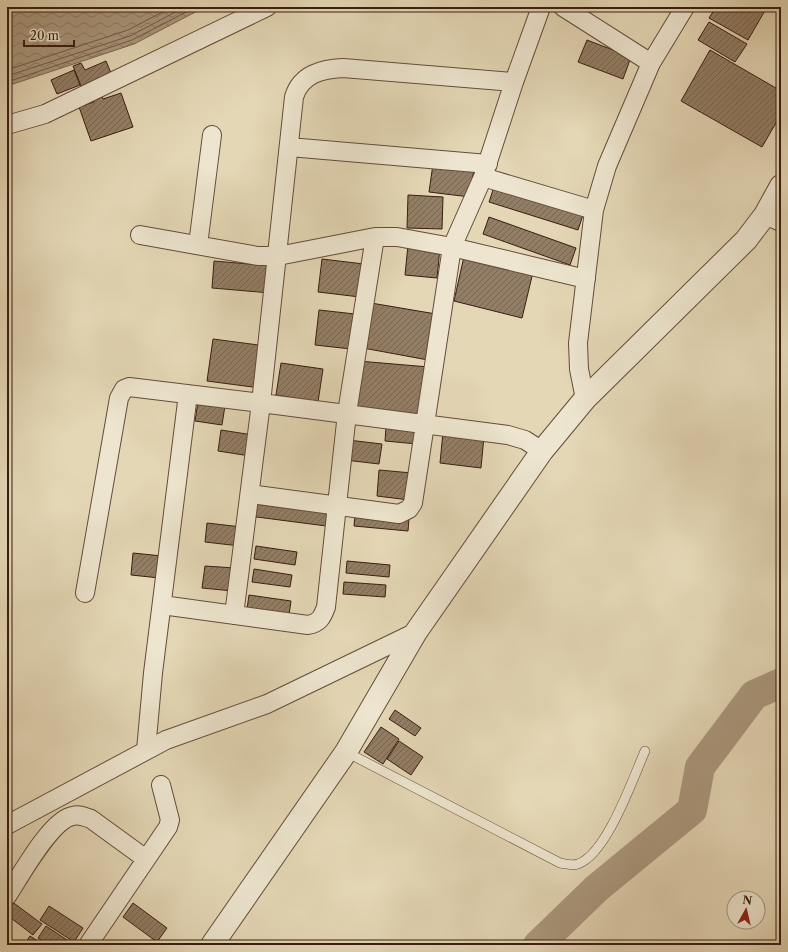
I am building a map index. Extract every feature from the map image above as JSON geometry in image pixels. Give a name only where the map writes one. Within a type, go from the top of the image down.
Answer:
[{"type":"street","points":[[7,125],[45,114],[267,7]]},
{"type":"street","points":[[250,494],[399,514],[409,509],[413,503],[452,247],[485,170],[541,7]]},
{"type":"street","points":[[563,7],[651,63]]},
{"type":"street","points":[[585,399],[580,369],[578,343],[594,210],[607,166],[651,63],[685,7]]},
{"type":"street","points":[[234,615],[261,403],[296,89],[301,82],[312,74],[326,69],[343,68],[514,82]]},
{"type":"street","points":[[198,245],[212,135]]},
{"type":"street","points":[[289,147],[485,170],[594,210]]},
{"type":"street","points":[[212,945],[346,752],[416,632],[542,451],[585,399],[746,240],[773,219],[781,186]]},
{"type":"street","points":[[140,235],[258,256],[278,256],[375,237],[420,240],[586,279]]},
{"type":"street","points":[[162,606],[308,625],[316,624],[322,618],[326,607],[347,413],[375,237]]},
{"type":"street","points":[[85,593],[122,392],[124,389],[136,387],[425,423],[508,435],[525,440],[542,451]]},
{"type":"street","points":[[146,750],[188,394]]},
{"type":"street","points":[[7,825],[166,740],[267,704],[416,632]]},
{"type":"street","points":[[88,945],[168,828],[170,820],[161,785]]},
{"type":"street","points":[[7,896],[51,830],[63,820],[73,816],[81,816],[91,820],[146,859]]},
{"type":"lane","points":[[346,752],[560,863],[570,865],[578,864],[587,859],[598,847],[613,825],[645,751]]},
{"type":"water","points":[[7,7],[205,7],[134,44],[7,86]]},
{"type":"building","points":[[716,7],[767,7],[748,40],[709,18]]},
{"type":"building","points":[[709,22],[747,44],[735,62],[698,40]]},
{"type":"building","points":[[587,40],[631,57],[623,79],[578,62]]},
{"type":"building","points":[[710,50],[781,91],[781,114],[762,147],[681,101]]},
{"type":"building","points":[[106,61],[113,78],[83,91],[73,66],[81,63],[85,70]]},
{"type":"building","points":[[74,70],[80,85],[57,94],[51,80]]},
{"type":"building","points":[[101,93],[103,99],[121,93],[133,127],[91,141],[79,107],[94,102],[92,96]]},
{"type":"building","points":[[433,164],[474,168],[470,197],[429,192]]},
{"type":"building","points":[[495,184],[584,212],[578,230],[489,202]]},
{"type":"building","points":[[408,195],[443,197],[442,229],[407,228]]},
{"type":"building","points":[[489,217],[576,248],[570,265],[483,234]]},
{"type":"building","points":[[408,245],[440,248],[437,278],[405,275]]},
{"type":"building","points":[[465,252],[534,268],[522,318],[454,301]]},
{"type":"building","points":[[322,259],[364,264],[360,297],[318,292]]},
{"type":"building","points":[[214,261],[272,266],[270,293],[212,288]]},
{"type":"building","points":[[371,303],[436,314],[428,360],[363,348]]},
{"type":"building","points":[[319,310],[355,314],[351,349],[315,345]]},
{"type":"building","points":[[213,339],[266,346],[260,388],[207,381]]},
{"type":"building","points":[[358,361],[429,367],[425,416],[353,409]]},
{"type":"building","points":[[281,363],[323,369],[318,402],[276,395]]},
{"type":"building","points":[[199,395],[226,399],[222,425],[195,421]]},
{"type":"building","points":[[386,427],[418,430],[417,444],[385,441]]},
{"type":"building","points":[[221,430],[253,435],[250,456],[218,451]]},
{"type":"building","points":[[443,432],[484,436],[481,468],[440,463]]},
{"type":"building","points":[[348,440],[382,444],[379,464],[345,460]]},
{"type":"building","points":[[379,470],[412,473],[409,500],[377,496]]},
{"type":"building","points":[[251,502],[335,513],[334,527],[249,516]]},
{"type":"building","points":[[355,514],[409,519],[408,531],[354,526]]},
{"type":"building","points":[[207,523],[242,527],[240,546],[205,542]]},
{"type":"building","points":[[256,546],[297,552],[295,565],[254,559]]},
{"type":"building","points":[[133,553],[162,556],[160,578],[131,575]]},
{"type":"building","points":[[347,561],[390,565],[389,577],[346,573]]},
{"type":"building","points":[[205,566],[235,568],[233,591],[202,588]]},
{"type":"building","points":[[254,569],[292,575],[290,587],[252,582]]},
{"type":"building","points":[[344,582],[386,585],[385,597],[343,594]]},
{"type":"building","points":[[249,595],[291,601],[289,615],[247,609]]},
{"type":"building","points":[[395,710],[421,728],[415,736],[389,719]]},
{"type":"building","points":[[381,727],[399,739],[383,764],[364,752]]},
{"type":"building","points":[[399,741],[423,757],[411,775],[387,759]]},
{"type":"building","points":[[11,901],[42,924],[33,935],[7,915],[7,906]]},
{"type":"building","points":[[133,903],[167,928],[157,942],[123,917]]},
{"type":"building","points":[[49,906],[83,928],[74,942],[40,920]]},
{"type":"building","points":[[46,926],[73,944],[49,945],[38,938]]},
{"type":"building","points":[[30,936],[44,945],[24,945]]},
{"type":"waterway","points":[[538,945],[597,888],[692,810],[700,767],[754,695],[781,683]]}]
